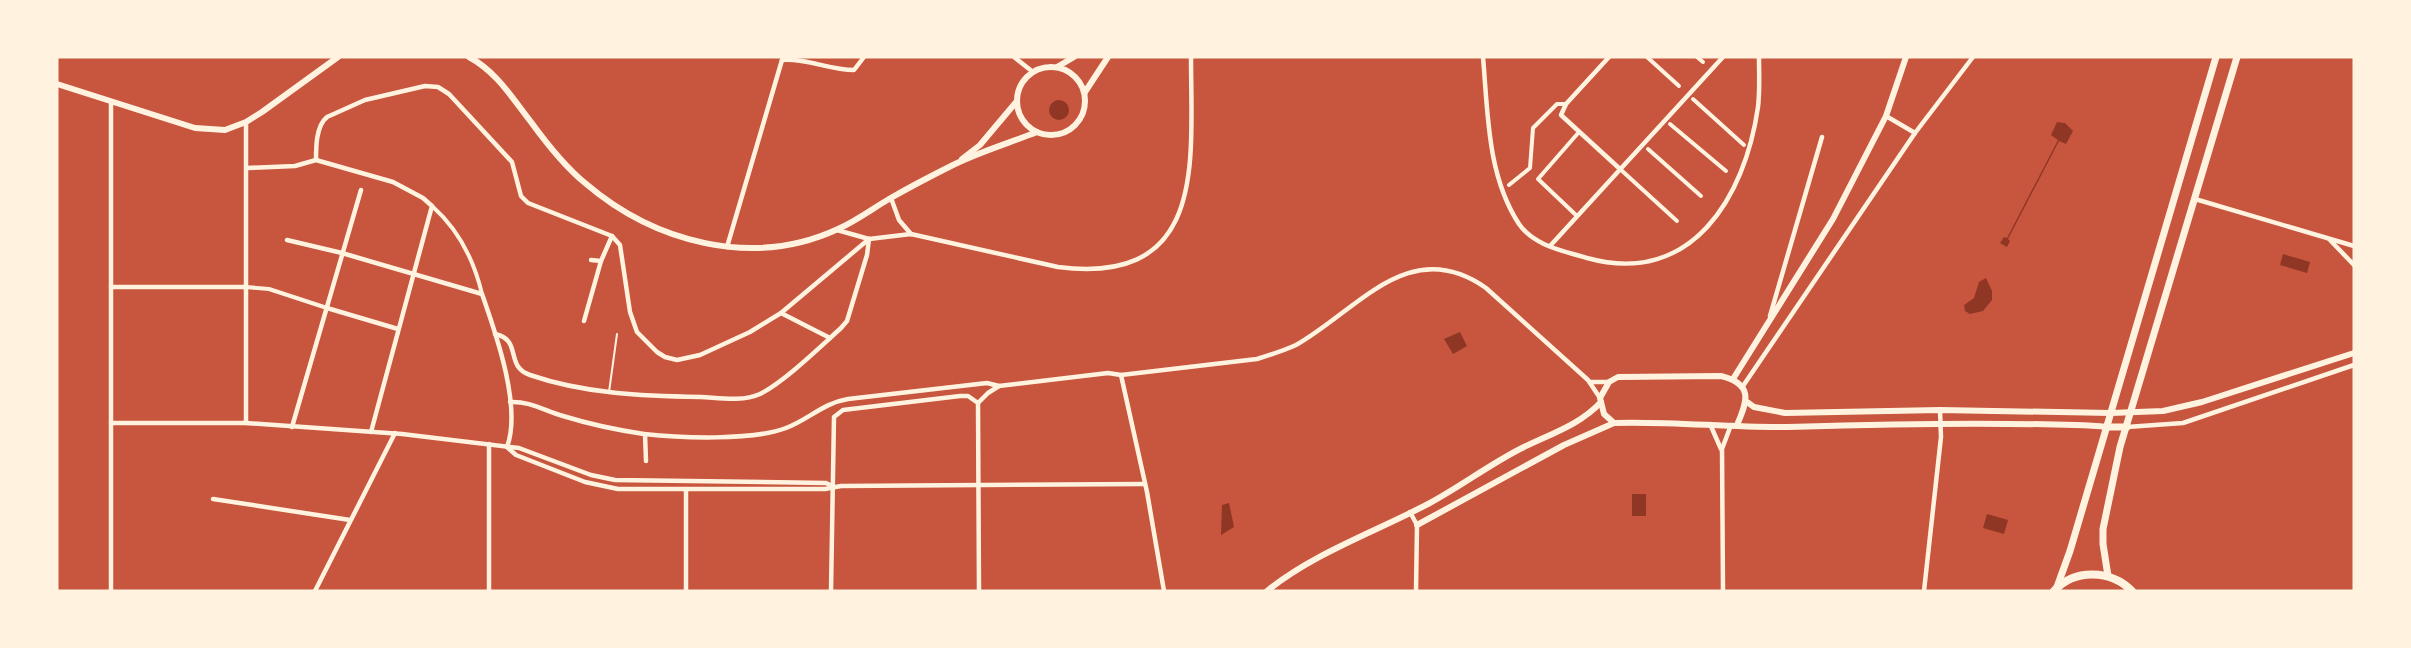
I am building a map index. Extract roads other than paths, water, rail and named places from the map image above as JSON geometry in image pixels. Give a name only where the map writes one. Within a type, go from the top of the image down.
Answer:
[{"type":"main road","points":[[2056,589],[2070,551],[2216,57]]},
{"type":"main road","points":[[2108,576],[2103,544],[2105,516],[2130,412],[2237,57]]},
{"type":"main road","points":[[2107,427],[2127,427]]},
{"type":"main road","points":[[2056,589],[2077,576],[2095,574],[2108,576],[2125,584],[2132,591]]},
{"type":"street","points":[[57,84],[195,128],[225,130],[246,122],[338,57]]},
{"type":"street","points":[[469,57],[488,69],[508,91],[565,165],[608,201],[666,232],[693,242],[727,248],[763,248],[801,241],[837,230],[956,164],[1037,132]]},
{"type":"street","points":[[727,248],[780,58],[799,59],[844,70],[854,70],[864,57]]},
{"type":"street","points":[[1014,57],[1033,72]]},
{"type":"street","points":[[1057,67],[1074,57]]},
{"type":"street","points":[[1085,92],[1108,57]]},
{"type":"street","points":[[837,230],[869,239],[911,234],[1079,270],[1111,268],[1126,264],[1147,253],[1172,227],[1179,215],[1188,187],[1191,145],[1191,57]]},
{"type":"street","points":[[1483,57],[1493,154],[1503,192],[1520,226],[1530,236],[1550,246],[1601,261],[1644,262],[1676,253],[1703,233],[1719,213],[1739,180],[1756,116],[1758,57]]},
{"type":"street","points":[[1609,57],[1566,104],[1561,115],[1677,221]]},
{"type":"street","points":[[1647,57],[1679,86]]},
{"type":"street","points":[[1697,57],[1703,62]]},
{"type":"street","points":[[1550,246],[1723,57]]},
{"type":"street","points":[[1733,379],[1833,219],[1886,116],[1906,57]]},
{"type":"street","points":[[1743,386],[1915,133],[1973,57]]},
{"type":"street","points":[[1049,66],[1057,67],[1075,75],[1085,92],[1086,103],[1078,123],[1059,135],[1048,135],[1037,132],[1023,120],[1017,101],[1018,90],[1033,72],[1049,66]]},
{"type":"street","points":[[316,160],[320,129],[323,120],[327,117],[365,100],[425,86],[438,87],[449,94],[512,162],[521,196],[528,203],[612,236],[620,244],[634,326],[646,343],[665,357],[677,360],[700,355],[750,332],[781,313],[869,239]]},
{"type":"street","points":[[1694,99],[1744,145]]},
{"type":"street","points":[[111,101],[111,591]]},
{"type":"street","points":[[956,164],[980,145],[1017,101]]},
{"type":"street","points":[[1509,186],[1530,168],[1533,128],[1557,104],[1566,104]]},
{"type":"street","points":[[1886,116],[1915,133]]},
{"type":"street","points":[[246,122],[246,423]]},
{"type":"street","points":[[1670,124],[1726,171]]},
{"type":"street","points":[[1577,216],[1538,179],[1579,132]]},
{"type":"street","points":[[1769,321],[1822,137]]},
{"type":"street","points":[[1648,149],[1701,196]]},
{"type":"street","points":[[247,168],[295,166],[316,160],[393,182],[418,195],[453,227],[466,249],[495,334],[510,402],[512,435],[507,447]]},
{"type":"street","points":[[292,427],[361,189]]},
{"type":"street","points":[[891,198],[897,217],[911,234]]},
{"type":"street","points":[[2195,199],[2354,246]]},
{"type":"street","points":[[371,432],[432,206]]},
{"type":"street","points":[[584,321],[601,261],[612,236]]},
{"type":"street","points":[[2328,238],[2354,265]]},
{"type":"street","points":[[495,334],[509,340],[516,364],[525,373],[567,385],[643,396],[750,397],[768,389],[847,321],[867,255],[869,239]]},
{"type":"street","points":[[287,240],[342,253],[482,294]]},
{"type":"street","points":[[591,260],[601,261]]},
{"type":"street","points":[[510,402],[522,402],[560,416],[645,434],[722,436],[768,433],[793,425],[838,400],[987,383],[999,386],[1107,374],[1121,375],[1257,359],[1276,354],[1296,344],[1394,277],[1409,272],[1442,269],[1470,277],[1486,288],[1590,382],[1600,400],[1604,414],[1614,423]]},
{"type":"street","points":[[111,287],[269,289],[398,329]]},
{"type":"street","points":[[781,313],[830,338]]},
{"type":"street","points":[[1267,591],[1297,570],[1428,504],[1522,448],[1577,422],[1591,413],[1609,382],[1618,376],[1717,375],[1733,379],[1743,386],[1747,402],[1754,407],[1785,413],[1940,410],[2111,413],[2180,408],[2354,353]]},
{"type":"street","points":[[2127,427],[2183,423],[2354,364]]},
{"type":"street","points":[[1121,375],[1164,591]]},
{"type":"street","points":[[1590,382],[1609,382]]},
{"type":"street","points":[[979,591],[978,403],[999,386]]},
{"type":"street","points":[[831,591],[833,422],[836,414],[843,410],[968,396],[978,403]]},
{"type":"street","points":[[1722,449],[1747,402]]},
{"type":"street","points":[[1924,591],[1941,423],[1940,410]]},
{"type":"street","points":[[111,423],[246,423],[395,433],[519,448],[591,475],[615,480],[825,483],[832,486],[1144,484]]},
{"type":"street","points":[[1417,525],[1564,445],[1614,423],[1785,427],[1941,423],[2076,424],[2107,427]]},
{"type":"street","points":[[1710,424],[1722,449],[1723,591]]},
{"type":"street","points":[[315,591],[395,433]]},
{"type":"street","points":[[645,434],[646,461]]},
{"type":"street","points":[[489,444],[489,591]]},
{"type":"street","points":[[507,447],[516,455],[597,485],[630,490],[825,489],[832,486]]},
{"type":"street","points":[[686,490],[686,591]]},
{"type":"street","points":[[213,499],[350,520]]},
{"type":"street","points":[[1410,512],[1417,525],[1416,591]]},
{"type":"lane","points":[[609,392],[617,334]]}]
